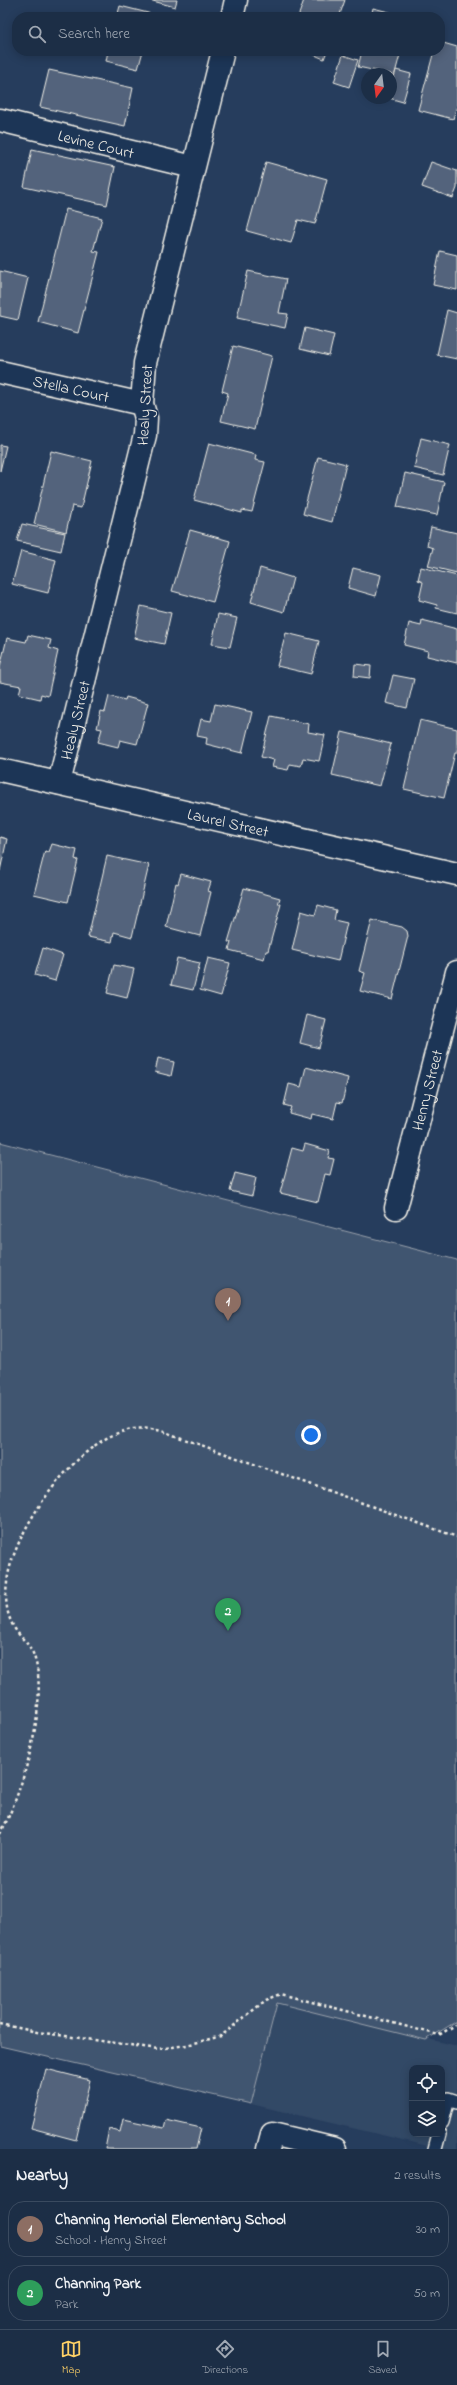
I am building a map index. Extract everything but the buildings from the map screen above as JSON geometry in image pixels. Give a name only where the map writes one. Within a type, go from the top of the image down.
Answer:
[{"type":"street","points":[[233,12],[236,0]]},
{"type":"street","name":"Healy Street","points":[[60,783],[145,435],[146,418],[142,404],[145,363],[222,56]]},
{"type":"street","name":"Levine Court","points":[[0,120],[193,167]]},
{"type":"street","name":"Stella Court","points":[[0,372],[142,404]]},
{"type":"street","name":"Laurel Street","points":[[0,770],[457,874]]},
{"type":"street","name":"Henry Street","points":[[396,1208],[457,972]]},
{"type":"street","points":[[268,2149],[272,2134],[335,2149]]},
{"type":"lane","points":[[445,2111],[448,2100],[457,2102]]},
{"type":"lane","points":[[435,2149],[438,2137]]},
{"type":"path","points":[[0,1834],[8,1819],[21,1784],[39,1706],[38,1671],[32,1650],[14,1628],[6,1606],[7,1581],[24,1527],[54,1485],[93,1446],[120,1432],[146,1428],[162,1431],[457,1537]]},
{"type":"path","points":[[0,2024],[37,2032],[158,2049],[187,2045],[221,2036],[266,2000],[281,1994],[439,2035],[457,2024]]},
{"type":"shaded area","points":[[0,1142],[457,1260],[457,2021],[426,2040],[277,2003],[251,2104],[0,2046]]},
{"type":"shaded area","points":[[277,2002],[457,2046],[457,2149],[441,2149],[251,2104]]},
{"type":"place","name":"Channing Memorial Elementary School","points":[[228,1321]]},
{"type":"place","name":"Channing Park","points":[[228,1631]]}]
